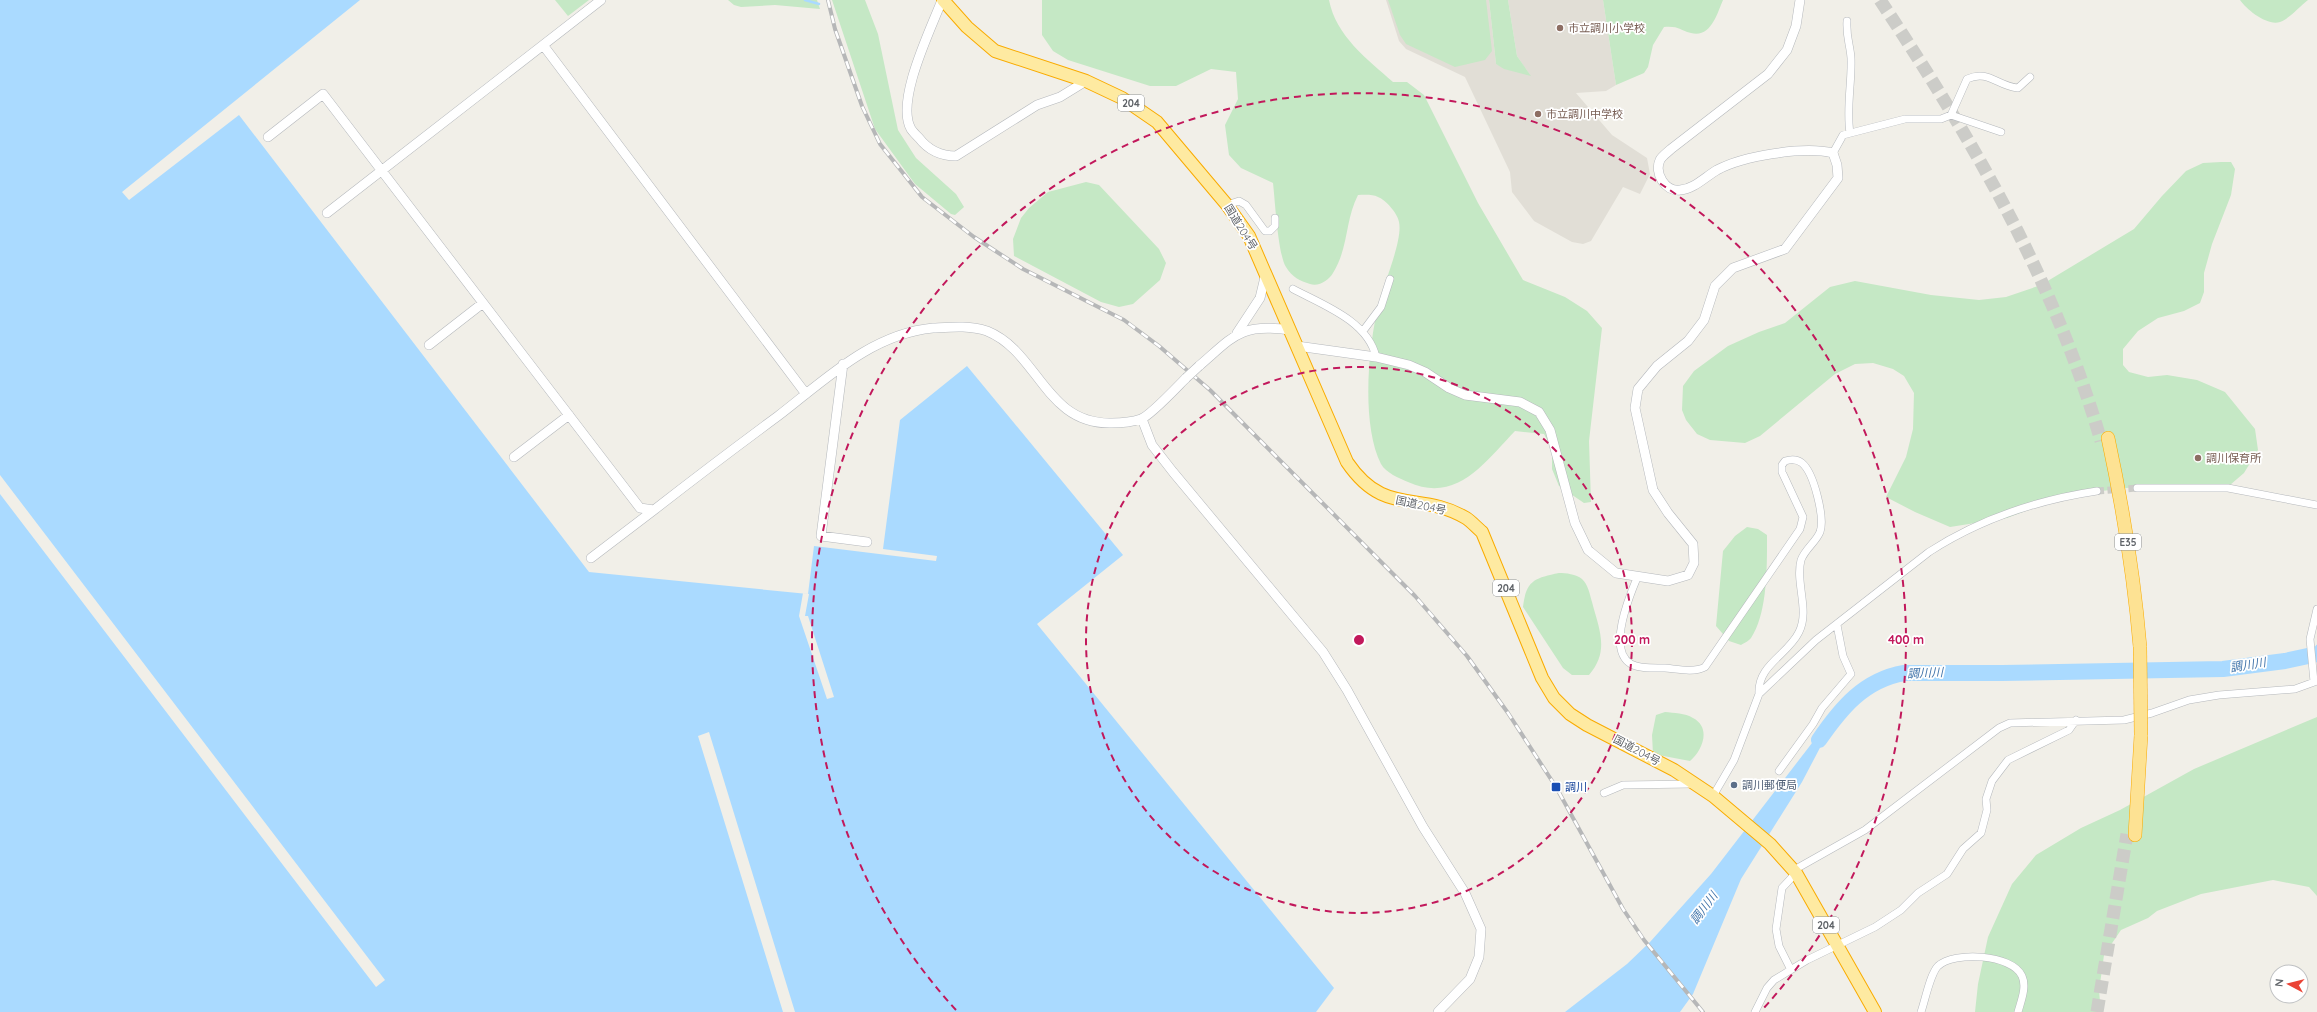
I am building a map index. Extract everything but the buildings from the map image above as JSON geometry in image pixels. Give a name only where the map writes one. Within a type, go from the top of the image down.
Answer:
[{"type":"highway","name":"国道204号","points":[[942,0],[967,27],[995,51],[1086,81],[1122,98],[1157,122],[1227,204],[1249,236],[1266,272],[1296,346],[1347,462],[1358,478],[1376,492],[1392,500],[1447,509],[1466,518],[1482,532],[1542,678],[1554,698],[1570,714],[1587,725],[1632,746],[1713,796],[1770,844],[1795,871],[1875,1012]]},
{"type":"highway","name":"E35","points":[[2104,440],[2123,509],[2135,590],[2138,735],[2131,835]]},
{"type":"street","points":[[327,213],[601,0]]},
{"type":"street","points":[[942,0],[910,82],[907,105],[910,128],[924,144],[942,156],[956,156],[1037,105],[1060,97],[1086,81]]},
{"type":"street","points":[[1800,0],[1796,26],[1787,50],[1768,74],[1671,149],[1660,160],[1659,174],[1662,182],[1671,189],[1680,190],[1694,185],[1718,170],[1748,158],[1772,154],[1824,151],[1833,153]]},
{"type":"street","points":[[1847,21],[1846,36],[1851,57],[1847,114],[1850,133]]},
{"type":"street","points":[[543,45],[806,394]]},
{"type":"street","points":[[1950,116],[1967,79],[1976,75],[1983,75],[2010,87],[2018,88],[2030,77]]},
{"type":"street","points":[[268,137],[323,94],[640,508],[654,510]]},
{"type":"street","points":[[1296,346],[1376,357],[1414,367],[1425,372],[1449,388],[1465,395],[1520,402],[1539,412],[1550,430],[1575,523],[1588,550],[1616,573],[1637,578],[1668,581],[1688,576],[1694,563],[1693,544],[1668,513],[1653,490],[1635,408],[1638,389],[1657,366],[1688,341],[1704,320],[1715,286],[1733,268],[1785,249],[1838,178],[1837,165],[1833,153],[1843,135],[1905,119],[1941,119],[1950,116],[2001,132]]},
{"type":"street","points":[[1227,204],[1240,201],[1246,205],[1265,231],[1270,231],[1275,226],[1275,218]]},
{"type":"street","points":[[591,558],[806,394],[843,364],[898,336],[931,328],[968,326],[987,332],[1006,342],[1065,409],[1078,417],[1099,423],[1124,422],[1142,419],[1237,333],[1260,298],[1266,272]]},
{"type":"street","points":[[1363,331],[1381,307],[1390,279]]},
{"type":"street","points":[[1293,289],[1363,331],[1374,348],[1376,357]]},
{"type":"street","points":[[428,345],[483,303]]},
{"type":"street","points":[[1237,333],[1257,328],[1290,330]]},
{"type":"street","points":[[843,364],[820,536],[867,542]]},
{"type":"street","points":[[514,456],[569,415]]},
{"type":"street","points":[[1142,419],[1156,451],[1323,652],[1347,690],[1423,828],[1465,893],[1481,929],[1479,957],[1470,979],[1438,1012]]},
{"type":"street","points":[[1637,578],[1622,624],[1621,649],[1625,658],[1632,665],[1644,667],[1695,670],[1704,667],[1800,529],[1803,517],[1782,472],[1782,465],[1785,461],[1792,459],[1802,462],[1810,473],[1822,522],[1820,533],[1802,560],[1800,576],[1803,623],[1799,633],[1761,676],[1759,694],[1734,760],[1713,796]]},
{"type":"street","points":[[2137,488],[2228,488],[2317,505]]},
{"type":"street","points":[[1759,694],[1773,678],[1837,625],[1928,552],[1947,540],[1996,517],[2022,508],[2097,491]]},
{"type":"street","points":[[1791,970],[1779,946],[1776,929],[1782,888],[1795,871],[1865,830],[1999,728],[2017,722],[2124,720],[2152,713],[2189,700],[2219,694],[2295,690],[2316,681],[2312,672],[2310,642],[2317,609]]},
{"type":"street","points":[[1778,771],[1813,724],[1822,708],[1851,674],[1843,656],[1837,625]]},
{"type":"street","points":[[1755,1012],[1767,988],[1774,980],[1807,960],[1870,930],[1901,910],[1918,893],[1947,874],[1963,848],[1981,833],[1987,810],[1986,799],[1992,781],[2008,760],[2069,730],[2076,720]]},
{"type":"street","points":[[1604,793],[1623,786],[1695,784]]},
{"type":"street","points":[[1921,1012],[1937,967],[1946,960],[1973,956],[2007,962],[2015,967],[2022,976],[2024,986],[2018,1012]]},
{"type":"shaded area","name":"市立調川中学校","points":[[1386,0],[1489,0],[1496,64],[1530,75],[1517,56],[1508,0],[1603,0],[1616,85],[1606,91],[1576,93],[1612,135],[1647,158],[1650,174],[1640,194],[1623,187],[1591,241],[1583,244],[1572,242],[1534,221],[1512,192],[1510,172],[1465,77],[1406,49],[1399,41]]},
{"type":"green space","points":[[555,0],[589,0],[568,16]]},
{"type":"green space","points":[[728,0],[817,0],[820,9],[775,5],[741,7],[734,5]]},
{"type":"green space","points":[[832,0],[865,0],[878,34],[898,130],[916,158],[956,194],[964,207],[955,215],[951,214],[915,184],[875,129]]},
{"type":"green space","points":[[1042,0],[1329,0],[1338,25],[1345,36],[1363,55],[1393,82],[1407,82],[1424,95],[1478,203],[1523,280],[1565,297],[1587,311],[1602,328],[1589,441],[1591,502],[1584,503],[1559,486],[1552,469],[1552,449],[1544,434],[1515,431],[1481,467],[1455,484],[1441,488],[1425,487],[1408,482],[1386,470],[1381,464],[1375,447],[1371,428],[1368,385],[1375,321],[1398,239],[1399,222],[1394,211],[1385,201],[1376,196],[1358,195],[1351,214],[1342,253],[1331,276],[1317,285],[1310,284],[1296,278],[1286,267],[1283,261],[1277,227],[1273,183],[1241,168],[1229,155],[1225,125],[1238,99],[1236,72],[1211,69],[1176,86],[1150,86],[1068,60],[1053,51],[1042,35]]},
{"type":"green space","points":[[1388,0],[1486,0],[1492,51],[1485,60],[1455,67],[1406,44],[1400,35]]},
{"type":"green space","points":[[1489,0],[1508,0],[1517,56],[1531,76],[1504,69],[1496,64]]},
{"type":"green space","points":[[1603,0],[1723,0],[1716,18],[1704,32],[1698,34],[1676,28],[1664,27],[1653,45],[1648,67],[1644,73],[1616,85]]},
{"type":"green space","points":[[2240,0],[2308,0],[2287,18],[2275,23],[2269,22],[2258,16],[2247,8]]},
{"type":"green space","points":[[2231,162],[2235,169],[2231,195],[2212,244],[2204,273],[2204,292],[2200,303],[2184,311],[2158,318],[2138,331],[2123,349],[2123,365],[2129,372],[2148,377],[2167,375],[2197,380],[2225,392],[2255,429],[2258,450],[2244,473],[2230,485],[2199,491],[2160,484],[2085,493],[2044,504],[2007,518],[1950,527],[1915,512],[1886,497],[1906,457],[1913,429],[1914,393],[1904,376],[1893,369],[1873,363],[1855,364],[1835,374],[1760,436],[1745,443],[1710,440],[1697,434],[1686,420],[1682,410],[1683,386],[1694,371],[1728,346],[1759,332],[1785,323],[1830,287],[1855,281],[1931,295],[1979,300],[2006,297],[2041,285],[2134,229],[2186,171],[2203,163]]},
{"type":"green space","points":[[1086,182],[1099,185],[1159,249],[1166,263],[1160,280],[1133,304],[1119,307],[1101,302],[1014,256],[1013,239],[1021,218],[1029,208],[1048,192]]},
{"type":"green space","points":[[1747,527],[1758,529],[1767,535],[1766,574],[1764,602],[1757,628],[1750,639],[1741,645],[1729,641],[1716,626],[1723,551],[1735,536]]},
{"type":"green space","points":[[1559,573],[1571,574],[1580,577],[1586,584],[1590,593],[1600,631],[1601,648],[1595,666],[1589,675],[1572,675],[1563,668],[1523,607],[1526,591],[1533,582],[1537,579]]},
{"type":"green space","points":[[1665,712],[1687,715],[1699,722],[1704,733],[1703,740],[1698,751],[1690,761],[1653,754],[1652,735],[1656,715]]},
{"type":"green space","points":[[2317,717],[2317,896],[2309,887],[2273,880],[2201,894],[2157,911],[2148,918],[2121,930],[2104,955],[2099,991],[2101,1012],[1975,1012],[1978,984],[1988,937],[2012,884],[2036,855],[2081,828],[2120,810],[2194,769]]},
{"type":"water","points":[[0,0],[360,0],[122,192],[129,200],[239,115],[589,572],[808,594],[814,546],[936,561],[937,556],[883,549],[900,420],[967,366],[1123,555],[1037,624],[1334,988],[1316,1012],[0,1012]]},
{"type":"water","points":[[1829,721],[1833,723],[1802,782],[1741,879],[1693,994],[1680,1012],[1565,1012],[1627,964],[1650,942],[1711,874]]},
{"type":"pier","points":[[0,475],[385,980],[376,987],[0,494]]},
{"type":"pier","points":[[803,593],[809,594],[805,616],[808,616],[834,697],[827,699],[799,616]]},
{"type":"pier","points":[[709,732],[795,1012],[783,1012],[698,736]]},
{"type":"waterway","points":[[805,0],[819,4]]},
{"type":"waterway","points":[[2316,654],[2317,646]]},
{"type":"waterway","name":"調川川","points":[[1819,740],[1845,707],[1865,689],[1877,682],[1904,673],[2002,673],[2223,669],[2285,661],[2317,654]]},
{"type":"tunnel","points":[[1880,0],[1947,105],[2008,212],[2060,323],[2082,381],[2101,441]]},
{"type":"tunnel","points":[[2097,491],[2137,488]]},
{"type":"tunnel","points":[[2097,1012],[2127,834]]},
{"type":"railway","points":[[828,0],[835,29],[862,106],[880,144],[922,197],[974,237],[1023,269],[1124,320],[1159,346],[1210,390],[1415,596],[1467,656],[1508,713],[1556,787],[1623,909],[1644,940],[1703,1012]]},
{"type":"place","name":"市立調川小学校","points":[[1560,28]]},
{"type":"place","name":"市立調川中学校","points":[[1538,114]]},
{"type":"place","name":"調川保育所","points":[[2198,458]]},
{"type":"place","name":"調川郵便局","points":[[1734,785]]},
{"type":"place","name":"調川","points":[[1556,787]]}]
